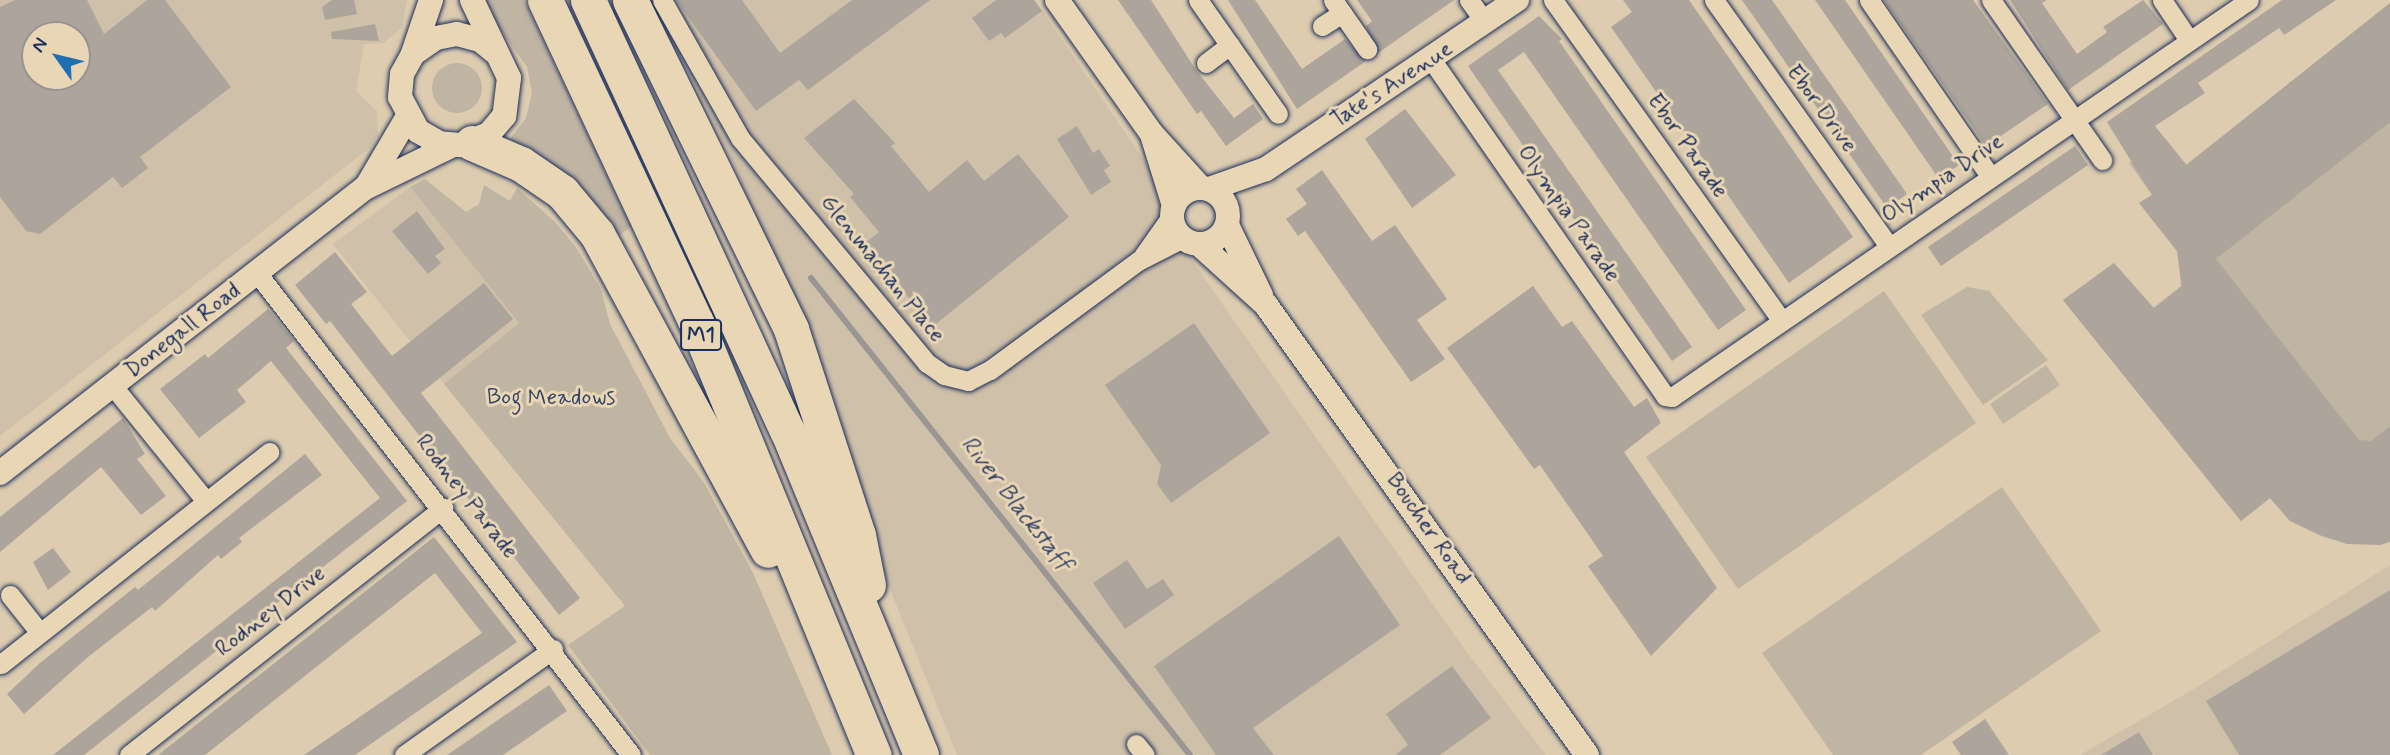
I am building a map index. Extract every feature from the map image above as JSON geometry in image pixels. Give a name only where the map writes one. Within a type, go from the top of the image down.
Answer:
[{"type":"highway","name":"M1","points":[[545,0],[696,322],[840,678],[874,755]]},
{"type":"highway","name":"M1","points":[[588,0],[760,369],[921,755]]},
{"type":"highway","points":[[630,0],[791,329],[858,535],[878,650]]},
{"type":"highway","points":[[462,144],[521,164],[562,192],[597,234],[840,678]]},
{"type":"street","points":[[431,0],[400,84],[407,118],[426,137],[462,144],[495,128],[508,106],[509,78],[472,0]]},
{"type":"street","name":"Glenmachan Place","points":[[662,0],[740,138],[927,363],[956,380],[968,381],[990,370],[1140,260]]},
{"type":"street","points":[[1057,0],[1152,134],[1205,189],[1223,200],[1227,220],[1216,239],[1191,241],[1140,260]]},
{"type":"street","points":[[1198,0],[1278,114]]},
{"type":"street","points":[[1469,0],[1485,22]]},
{"type":"street","name":"Tate's Avenue","points":[[1205,189],[1266,169],[1517,0]]},
{"type":"street","name":"Ebor Parade","points":[[1553,0],[1781,320]]},
{"type":"street","name":"Ebor Drive","points":[[1714,0],[1889,246]]},
{"type":"street","points":[[1869,0],[1990,176]]},
{"type":"street","points":[[1991,0],[2102,160]]},
{"type":"street","points":[[2162,0],[2189,40]]},
{"type":"street","name":"Olympia Drive","points":[[1665,396],[1672,397],[2249,0]]},
{"type":"street","points":[[1322,26],[1337,7],[1367,49]]},
{"type":"street","points":[[413,54],[436,38],[457,34],[480,40],[495,51]]},
{"type":"street","points":[[1206,62],[1230,45]]},
{"type":"street","name":"Olympia Parade","points":[[1431,60],[1665,396]]},
{"type":"street","name":"Donegall Road","points":[[365,188],[407,118]]},
{"type":"street","points":[[1152,134],[1173,211],[1191,241]]},
{"type":"street","name":"Donegall Road","points":[[0,474],[365,188],[462,144]]},
{"type":"street","name":"Tate's Avenue","points":[[1227,220],[1266,169]]},
{"type":"street","points":[[1140,260],[1184,193],[1205,189]]},
{"type":"street","name":"Boucher Road","points":[[1227,220],[1266,305],[1587,755]]},
{"type":"street","name":"Boucher Road","points":[[1191,241],[1266,305]]},
{"type":"street","name":"Rodney Parade","points":[[257,273],[553,649],[632,755]]},
{"type":"street","points":[[112,386],[206,501]]},
{"type":"street","points":[[1,664],[269,452]]},
{"type":"street","name":"Rodney Drive","points":[[129,755],[443,508]]},
{"type":"street","points":[[10,595],[40,633]]},
{"type":"street","points":[[404,755],[553,649]]},
{"type":"shaded area","points":[[0,0],[407,0],[402,28],[383,43],[364,44],[356,91],[377,111],[378,134],[372,146],[0,436]]},
{"type":"shaded area","points":[[654,0],[1035,0],[1156,178],[1160,211],[1202,275],[1463,647],[1546,755],[957,755],[870,540],[811,354],[733,161]]},
{"type":"shaded area","points":[[410,187],[519,323],[444,384],[333,244]]},
{"type":"shaded area","points":[[2390,565],[2390,755],[2080,755],[2197,687]]},
{"type":"green space","points":[[485,0],[524,0],[631,227],[615,238],[540,157],[510,139],[526,118],[532,93],[527,67],[491,17]]},
{"type":"green space","points":[[2390,3],[2390,542],[2347,544],[2290,521],[2270,498],[2241,521],[2063,300],[2114,263],[2153,308],[2181,286],[2177,251],[2139,203],[2152,195],[2129,163],[2165,138],[2187,165]]},
{"type":"green space","points":[[457,63],[475,70],[482,88],[475,106],[457,113],[439,106],[432,88],[439,70]]},
{"type":"green space","name":"Bog Meadows","points":[[425,179],[466,212],[479,204],[484,185],[510,201],[517,188],[555,222],[575,246],[601,289],[610,324],[670,438],[703,481],[753,573],[832,755],[650,755],[568,645],[625,606],[444,384],[519,323],[410,187]]},
{"type":"green space","points":[[1967,287],[1989,291],[2048,360],[1983,405],[1921,315]]},
{"type":"green space","points":[[1884,291],[1976,423],[1738,589],[1646,457]]},
{"type":"green space","points":[[2046,365],[2060,385],[2003,424],[1990,404]]},
{"type":"green space","points":[[2002,487],[2101,631],[1921,755],[1833,755],[1762,653]]},
{"type":"building","points":[[15,0],[87,0],[104,34],[147,0],[165,0],[231,87],[140,157],[148,168],[122,188],[113,177],[40,234],[26,231],[0,197],[0,7]]},
{"type":"building","points":[[332,0],[354,0],[357,14],[325,20],[322,7]]},
{"type":"building","points":[[676,0],[742,0],[780,53],[852,0],[930,0],[808,90],[799,80],[756,111]]},
{"type":"building","points":[[996,0],[1034,0],[1042,11],[1005,38],[1001,33],[989,41],[972,18]]},
{"type":"building","points":[[1118,0],[1151,0],[1196,70],[1234,118],[1253,104],[1263,119],[1226,146],[1201,111],[1197,114]]},
{"type":"building","points":[[1228,0],[1255,0],[1302,69],[1345,39],[1366,61],[1297,109]]},
{"type":"building","points":[[1357,0],[1454,0],[1378,53],[1366,26],[1372,21]]},
{"type":"building","points":[[1623,0],[1689,0],[1853,237],[1789,283],[1611,27],[1632,12]]},
{"type":"building","points":[[1742,0],[1772,0],[1907,194],[1887,208]]},
{"type":"building","points":[[1815,0],[1845,0],[1959,165],[1939,179]]},
{"type":"building","points":[[1884,0],[1973,0],[2048,104],[1986,146]]},
{"type":"building","points":[[2010,0],[2047,0],[2042,3],[2077,54],[2107,32],[2103,27],[2143,0],[2163,24],[2068,90]]},
{"type":"building","points":[[2282,0],[2336,0],[2284,35],[2279,28],[2198,83],[2205,93],[2155,126],[2186,165],[2390,3],[2390,122],[2216,259],[2359,440],[2371,441],[2390,426],[2390,542],[2380,545],[2347,544],[2319,535],[2290,521],[2270,498],[2241,521],[2063,300],[2114,263],[2154,308],[2182,286],[2177,251],[2139,203],[2152,195],[2107,122]]},
{"type":"building","points":[[1539,16],[1562,39],[1559,41],[1746,310],[1718,330],[1524,52],[1498,70],[1692,347],[1672,361],[1468,66]]},
{"type":"building","points":[[375,24],[379,41],[332,39],[331,32]]},
{"type":"building","points":[[854,99],[895,143],[891,146],[929,192],[967,160],[984,181],[1018,154],[1069,217],[932,327],[865,243],[879,232],[850,197],[854,194],[804,138]]},
{"type":"building","points":[[1405,109],[1456,175],[1412,208],[1365,139]]},
{"type":"building","points":[[1077,126],[1093,153],[1099,149],[1110,166],[1104,170],[1111,182],[1091,195],[1057,139]]},
{"type":"building","points":[[2075,146],[2088,165],[1941,266],[1928,247]]},
{"type":"building","points":[[1322,170],[1372,241],[1395,225],[1447,299],[1417,320],[1445,359],[1411,382],[1305,231],[1298,236],[1286,219],[1307,204],[1296,189]]},
{"type":"building","points":[[417,211],[445,249],[435,256],[441,263],[428,274],[392,231]]},
{"type":"building","points":[[335,252],[367,292],[351,304],[392,356],[484,283],[513,319],[421,393],[580,598],[559,615],[330,321],[326,324],[295,285]]},
{"type":"building","points":[[1533,286],[1562,327],[1572,321],[1634,407],[1647,398],[1661,423],[1624,452],[1717,588],[1651,656],[1588,566],[1603,556],[1540,465],[1534,469],[1447,348]]},
{"type":"building","points":[[268,309],[294,341],[286,348],[407,501],[84,755],[53,755],[380,498],[271,361],[237,390],[246,402],[199,438],[160,389],[205,354],[208,358]]},
{"type":"building","points":[[1194,323],[1270,433],[1171,503],[1157,484],[1161,465],[1105,385]]},
{"type":"building","points":[[123,418],[145,454],[137,459],[166,496],[141,515],[101,467],[0,552],[0,517]]},
{"type":"building","points":[[305,454],[322,475],[239,538],[242,542],[221,559],[218,555],[155,611],[152,607],[88,657],[24,714],[7,694],[40,663],[135,587],[138,590]]},
{"type":"building","points":[[1339,536],[1400,625],[1253,728],[1274,755],[1216,755],[1154,666]]},
{"type":"building","points":[[434,537],[517,642],[355,755],[304,755],[482,633],[435,573],[205,755],[158,755]]},
{"type":"building","points":[[53,548],[71,572],[48,590],[33,562]]},
{"type":"building","points":[[1127,560],[1147,589],[1163,579],[1174,595],[1125,629],[1093,583]]},
{"type":"building","points":[[2390,590],[2390,755],[2239,755],[2206,701]]},
{"type":"building","points":[[1452,666],[1491,718],[1440,755],[1395,755],[1408,745],[1386,714]]},
{"type":"building","points":[[549,685],[567,711],[503,755],[447,755]]},
{"type":"building","points":[[1985,719],[2009,755],[1961,755],[1952,742]]},
{"type":"building","points":[[2139,732],[2153,755],[2101,755]]},
{"type":"waterway","name":"River Blackstaff","points":[[811,278],[1190,755]]}]
